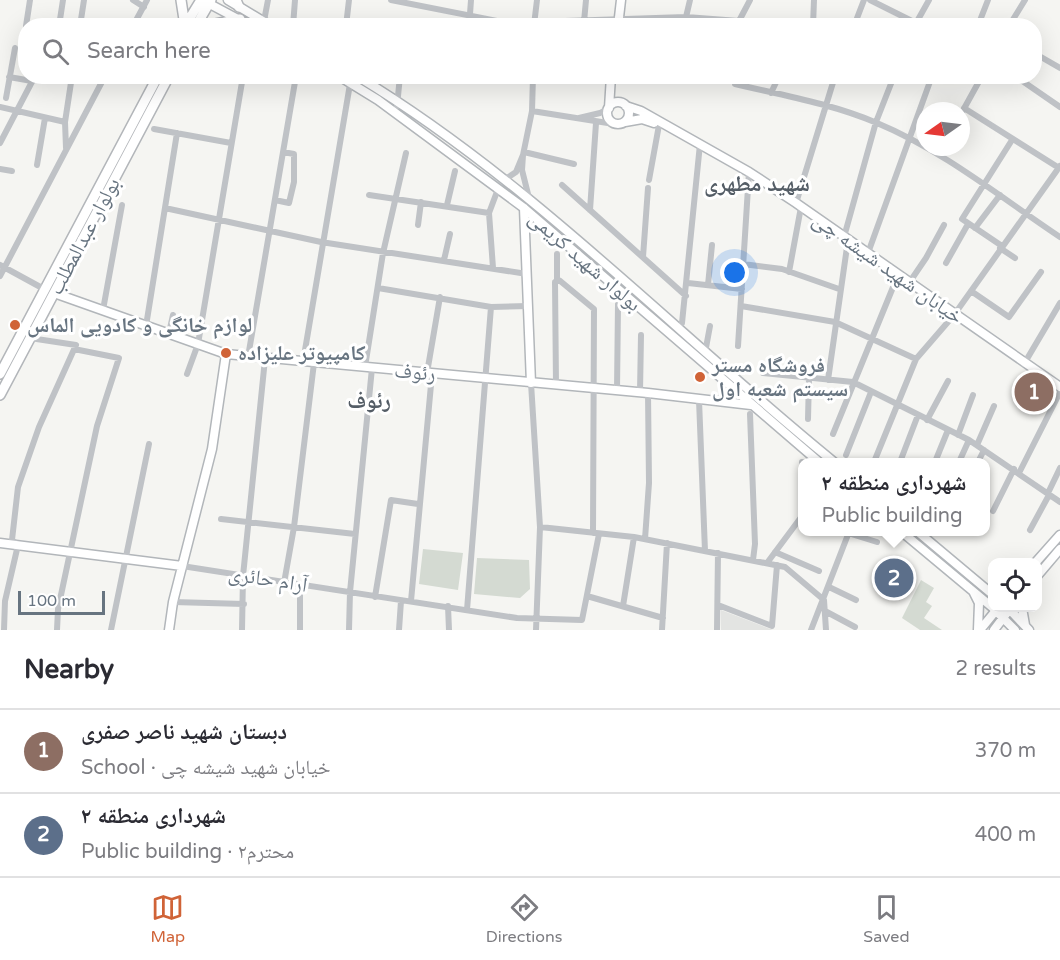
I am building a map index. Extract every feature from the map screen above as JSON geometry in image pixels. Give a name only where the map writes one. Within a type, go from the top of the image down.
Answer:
[{"type":"main road","points":[[181,0],[184,18]]},
{"type":"main road","points":[[191,18],[205,0]]},
{"type":"main road","points":[[199,18],[205,0]]},
{"type":"main road","name":"بولوار عبدالمطلب","points":[[0,395],[30,338],[49,291],[154,84]]},
{"type":"main road","name":"بولوار عبدالمطلب","points":[[0,374],[165,84]]},
{"type":"street","points":[[27,18],[30,0]]},
{"type":"street","points":[[60,18],[63,0]]},
{"type":"street","points":[[81,18],[84,0]]},
{"type":"street","points":[[133,0],[145,3],[137,18]]},
{"type":"street","points":[[205,0],[238,18]]},
{"type":"street","points":[[228,0],[238,3],[260,18]]},
{"type":"street","points":[[267,18],[268,0]]},
{"type":"street","points":[[294,18],[296,0]]},
{"type":"street","points":[[347,18],[349,0]]},
{"type":"street","points":[[391,0],[422,3],[488,18]]},
{"type":"street","points":[[470,14],[471,0]]},
{"type":"street","points":[[535,18],[537,0]]},
{"type":"street","points":[[584,18],[586,0]]},
{"type":"street","points":[[619,18],[621,0]]},
{"type":"street","points":[[686,17],[690,0]]},
{"type":"street","points":[[741,18],[750,0]]},
{"type":"street","points":[[813,18],[814,0]]},
{"type":"street","points":[[857,18],[864,0]]},
{"type":"street","points":[[870,0],[905,18]]},
{"type":"street","points":[[920,18],[929,0]]},
{"type":"street","points":[[981,18],[988,0]]},
{"type":"street","points":[[1014,18],[1025,0]]},
{"type":"street","points":[[675,18],[699,18]]},
{"type":"street","points":[[6,98],[15,48]]},
{"type":"street","points":[[1042,57],[1060,68]]},
{"type":"street","points":[[9,77],[18,78]]},
{"type":"street","points":[[0,143],[31,84]]},
{"type":"street","points":[[66,148],[65,122],[71,84]]},
{"type":"street","points":[[0,276],[2,266],[101,84]]},
{"type":"street","points":[[187,374],[198,344],[242,84]]},
{"type":"street","points":[[248,357],[295,84]]},
{"type":"street","points":[[303,362],[321,242],[344,114],[353,84]]},
{"type":"street","name":"بولوار شهید کریمی","points":[[359,84],[394,113],[524,208],[750,410],[828,458]]},
{"type":"street","name":"بولوار شهید کریمی","points":[[362,84],[398,103],[529,199],[705,353],[815,458]]},
{"type":"street","points":[[394,113],[398,103],[399,84]]},
{"type":"street","points":[[504,180],[516,172],[523,154],[532,111],[533,84]]},
{"type":"street","points":[[610,84],[607,116],[615,124]]},
{"type":"street","points":[[532,111],[596,123],[625,122],[629,114],[616,90],[616,84]]},
{"type":"street","points":[[735,84],[824,106],[876,122],[916,142]]},
{"type":"street","points":[[771,93],[775,84]]},
{"type":"street","points":[[789,272],[799,205],[824,106],[832,84]]},
{"type":"street","points":[[828,380],[846,238],[876,122],[891,84]]},
{"type":"street","points":[[868,254],[929,84]]},
{"type":"street","points":[[968,102],[977,84]]},
{"type":"street","points":[[1027,84],[1060,107]]},
{"type":"street","points":[[575,119],[600,113],[615,103],[625,105]]},
{"type":"street","name":"خیابان شهید شیشه چی","points":[[625,105],[641,111],[682,135]]},
{"type":"street","points":[[0,107],[65,122]]},
{"type":"street","points":[[876,458],[916,359],[954,315],[1024,213],[1059,167],[970,115]]},
{"type":"street","points":[[37,165],[45,118]]},
{"type":"street","name":"خیابان شهید شیشه چی","points":[[625,122],[642,119],[659,125],[700,144],[749,172],[1060,387]]},
{"type":"street","points":[[590,210],[596,123]]},
{"type":"street","points":[[649,180],[659,125]]},
{"type":"street","points":[[154,129],[231,143]]},
{"type":"street","points":[[146,326],[177,133]]},
{"type":"street","points":[[1012,140],[998,166],[984,183],[962,219],[1015,258]]},
{"type":"street","points":[[682,322],[688,283],[700,144]]},
{"type":"street","points":[[275,200],[290,203],[294,182],[294,154],[283,152]]},
{"type":"street","points":[[349,630],[350,592],[378,288],[383,253],[406,153]]},
{"type":"street","points":[[523,154],[574,164]]},
{"type":"street","points":[[523,154],[523,177],[529,199]]},
{"type":"street","points":[[942,156],[1060,237]]},
{"type":"street","points":[[0,169],[12,171]]},
{"type":"street","points":[[447,205],[455,171]]},
{"type":"street","points":[[738,345],[749,172]]},
{"type":"street","points":[[562,185],[686,296]]},
{"type":"street","points":[[493,268],[489,213],[498,189]]},
{"type":"street","points":[[643,257],[648,189]]},
{"type":"street","points":[[369,195],[489,213]]},
{"type":"street","points":[[975,228],[1000,195]]},
{"type":"street","points":[[418,225],[421,202]]},
{"type":"street","points":[[103,310],[122,205]]},
{"type":"street","points":[[165,208],[321,242],[526,274]]},
{"type":"street","points":[[524,208],[540,527],[536,630]]},
{"type":"street","points":[[946,263],[968,224]]},
{"type":"street","points":[[909,283],[944,225]]},
{"type":"street","points":[[444,260],[450,234]]},
{"type":"street","points":[[708,285],[712,245]]},
{"type":"street","points":[[556,385],[557,254]]},
{"type":"street","points":[[743,264],[789,272],[839,289]]},
{"type":"street","points":[[2,266],[49,291]]},
{"type":"street","points":[[971,291],[1009,317],[1041,272]]},
{"type":"street","points":[[833,434],[898,274]]},
{"type":"street","points":[[557,280],[592,306],[594,312],[592,421],[596,534],[587,596],[663,618]]},
{"type":"street","points":[[688,283],[742,289]]},
{"type":"street","points":[[378,288],[491,307],[528,306]]},
{"type":"street","name":"رئوف","points":[[49,291],[226,354],[644,392],[750,410]]},
{"type":"street","points":[[411,601],[429,373],[440,297]]},
{"type":"street","points":[[1024,364],[1060,303]]},
{"type":"street","points":[[617,390],[618,304]]},
{"type":"street","points":[[741,306],[835,322],[871,336],[916,359]]},
{"type":"street","points":[[467,610],[491,307]]},
{"type":"street","points":[[169,333],[173,315]]},
{"type":"street","points":[[705,353],[710,326]]},
{"type":"street","points":[[641,335],[649,483],[645,539]]},
{"type":"street","points":[[30,338],[119,358],[97,426],[72,552],[58,609],[57,630]]},
{"type":"street","points":[[4,630],[5,601],[18,545],[12,540],[18,487],[39,427],[75,347]]},
{"type":"street","points":[[169,630],[173,602],[212,449],[226,354]]},
{"type":"street","points":[[242,630],[243,576],[265,359]]},
{"type":"street","points":[[284,583],[294,527],[314,363]]},
{"type":"street","points":[[763,373],[853,382],[969,440],[1060,502]]},
{"type":"street","points":[[808,419],[809,378]]},
{"type":"street","points":[[927,420],[948,381]]},
{"type":"street","points":[[846,455],[871,392]]},
{"type":"street","points":[[993,511],[1060,392]]},
{"type":"street","points":[[958,435],[973,395]]},
{"type":"street","points":[[699,400],[705,551]]},
{"type":"street","points":[[977,445],[994,406]]},
{"type":"street","points":[[750,410],[755,544],[753,560]]},
{"type":"street","points":[[902,458],[918,415]]},
{"type":"street","points":[[937,458],[948,430]]},
{"type":"street","points":[[961,458],[969,440]]},
{"type":"street","points":[[111,630],[149,444]]},
{"type":"street","points":[[980,458],[984,450]]},
{"type":"street","points":[[1030,530],[1060,468]]},
{"type":"street","points":[[375,597],[391,500],[418,504]]},
{"type":"street","points":[[221,519],[355,534]]},
{"type":"street","points":[[767,563],[798,521]]},
{"type":"street","points":[[540,527],[634,537],[785,567],[824,600],[826,630]]},
{"type":"street","points":[[1040,558],[1060,535]]},
{"type":"street","points":[[811,630],[848,536]]},
{"type":"street","points":[[860,536],[877,542]]},
{"type":"street","points":[[908,536],[988,602]]},
{"type":"street","points":[[924,536],[988,589]]},
{"type":"street","points":[[623,606],[634,537]]},
{"type":"street","name":"آرام حائری","points":[[0,543],[183,566],[401,601],[535,619],[582,620],[587,596]]},
{"type":"street","points":[[662,630],[667,543]]},
{"type":"street","points":[[1042,569],[1060,549]]},
{"type":"street","points":[[775,552],[819,571]]},
{"type":"street","points":[[717,630],[718,553]]},
{"type":"street","points":[[718,605],[772,626],[777,565]]},
{"type":"street","points":[[980,582],[988,583]]},
{"type":"street","points":[[300,584],[300,630]]},
{"type":"street","points":[[829,587],[856,600]]},
{"type":"street","points":[[973,590],[979,603],[979,630]]},
{"type":"street","points":[[399,630],[401,601]]},
{"type":"street","points":[[173,602],[243,604]]},
{"type":"street","points":[[448,606],[449,630]]},
{"type":"street","points":[[825,611],[855,627]]},
{"type":"street","points":[[979,630],[992,612]]},
{"type":"street","points":[[999,612],[1015,630]]},
{"type":"street","points":[[994,630],[1007,612]]},
{"type":"street","points":[[1013,612],[1027,628]]},
{"type":"street","points":[[1023,612],[1027,628]]},
{"type":"shaded area","points":[[423,549],[463,553],[458,590],[419,584]]},
{"type":"shaded area","points":[[477,558],[529,560],[530,589],[520,598],[474,594]]},
{"type":"shaded area","points":[[921,580],[934,588],[926,602],[932,606],[924,618],[942,630],[920,630],[902,618]]},
{"type":"shaded area","points":[[721,610],[773,630],[721,630]]},
{"type":"place","name":"لوازم خانگی و کادویی الماس","points":[[15,325]]},
{"type":"place","name":"کامپیوتر علیزاده","points":[[226,353]]},
{"type":"place","name":"فروشگاه مستر سیستم شعبه اول","points":[[700,377]]},
{"type":"place","name":"دبستان شهید ناصر صفری","points":[[1034,392]]},
{"type":"place","name":"شهرداری منطقه ۲","points":[[894,578]]},
{"type":"district","name":"شهید مطهری","points":[[757,183]]},
{"type":"district","name":"رئوف","points":[[369,400]]}]
